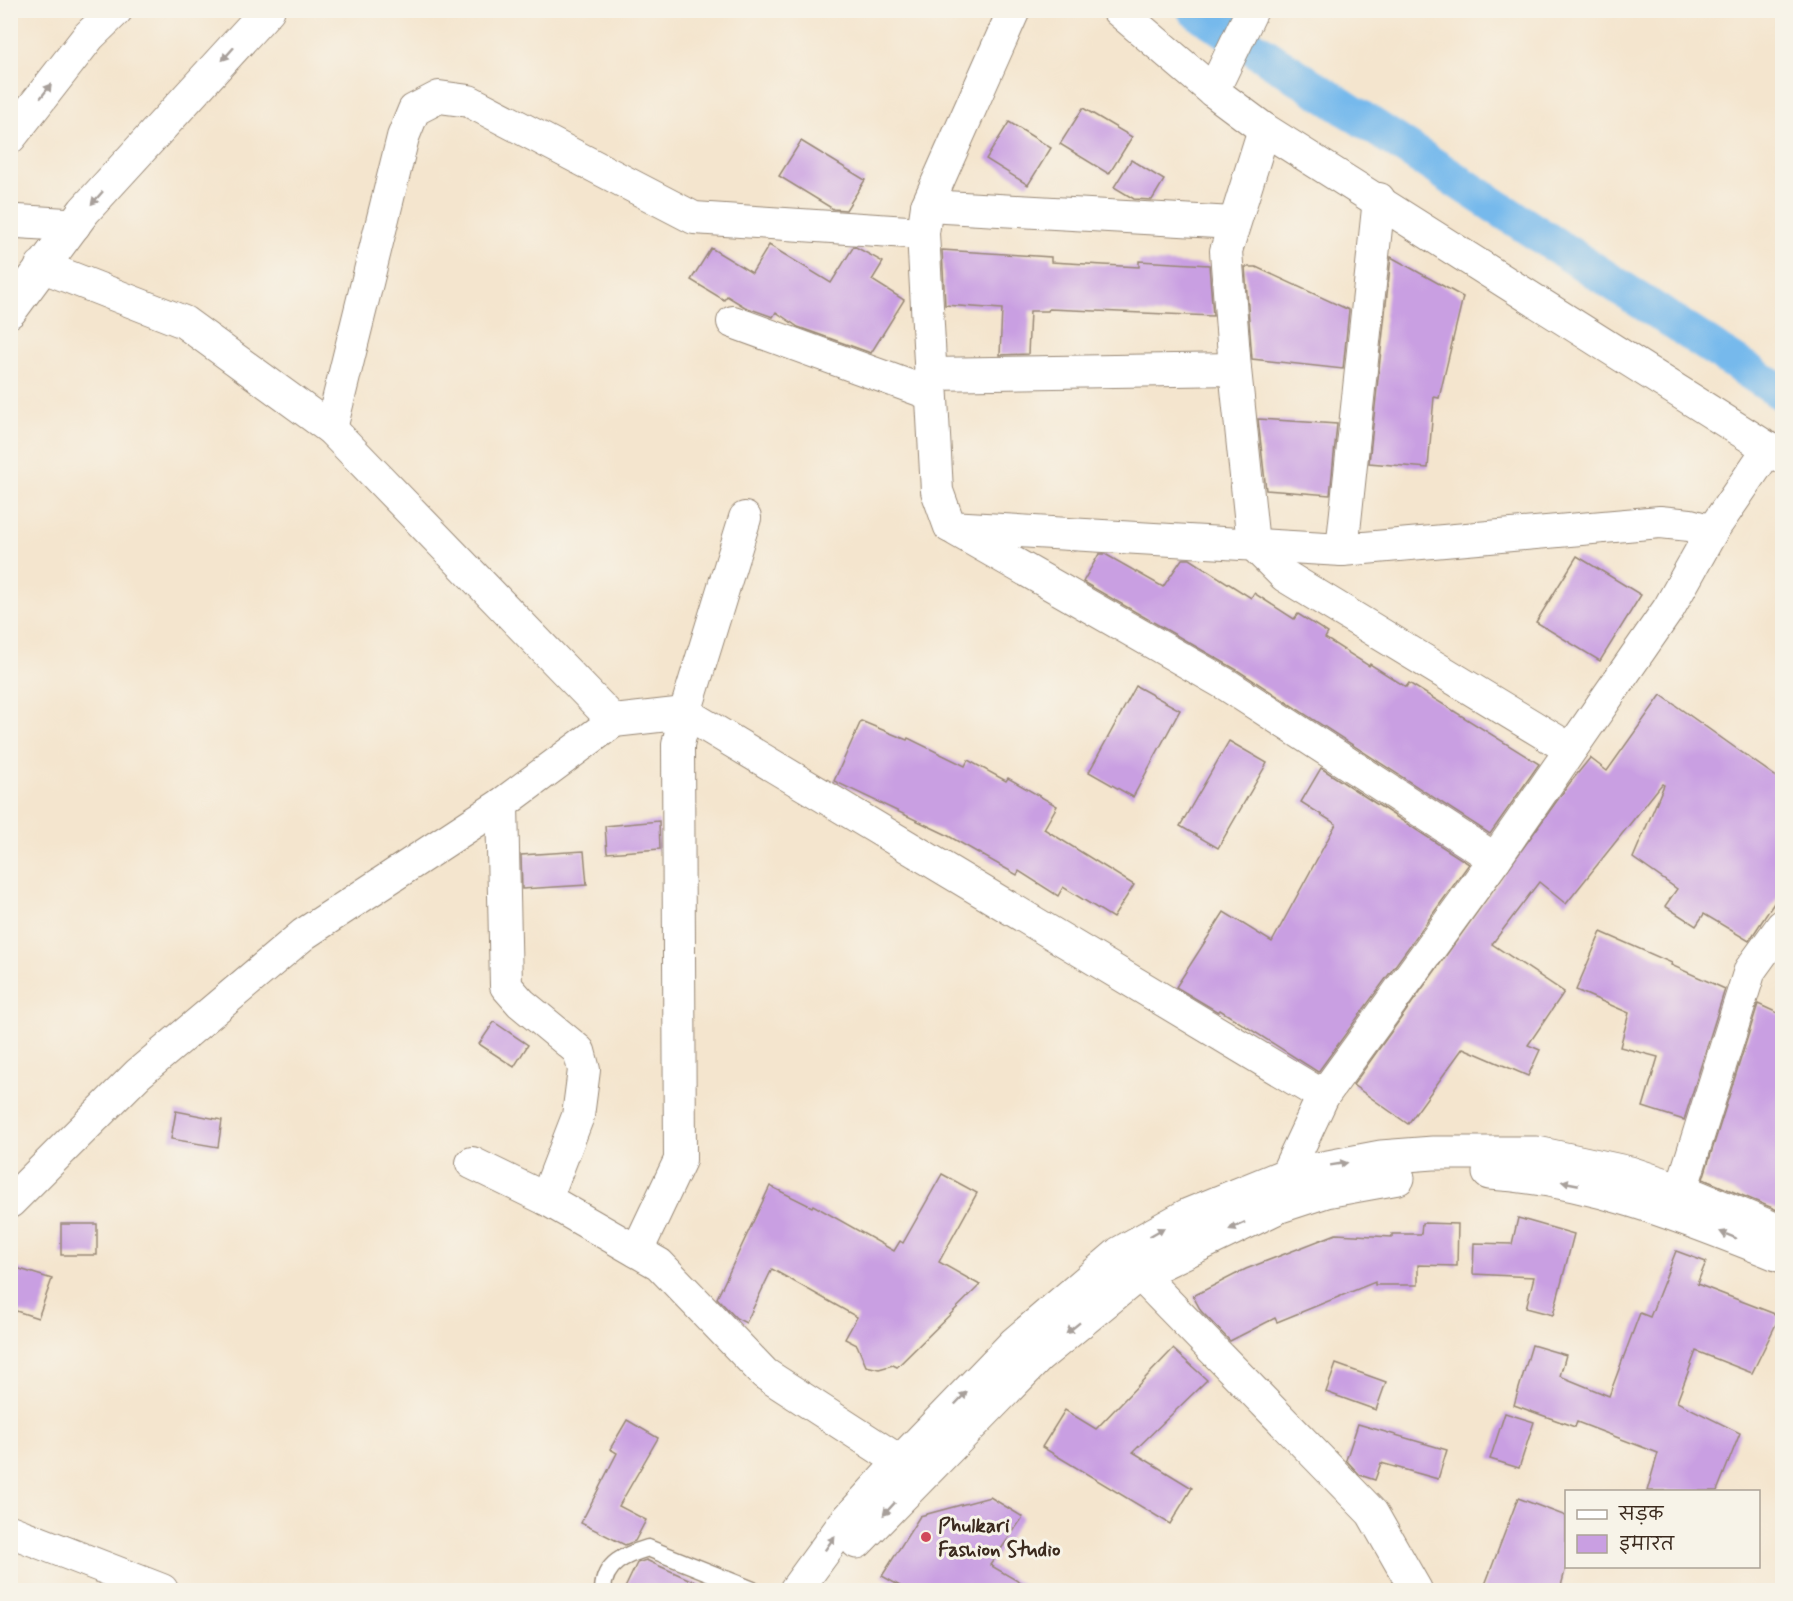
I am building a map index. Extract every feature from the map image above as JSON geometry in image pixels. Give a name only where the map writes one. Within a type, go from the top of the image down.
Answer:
[{"type":"main road","points":[[10,137],[89,36],[116,10]]},
{"type":"main road","points":[[10,311],[41,266],[74,225],[268,10]]},
{"type":"main road","points":[[10,221],[74,225]]},
{"type":"main road","points":[[823,1590],[910,1468],[1015,1343],[1130,1264],[1188,1215],[1283,1190],[1326,1191],[1374,1181],[1429,1174],[1485,1173],[1531,1176],[1677,1201],[1782,1232]]},
{"type":"main road","points":[[1677,1201],[1782,1257]]},
{"type":"main road","points":[[796,1590],[844,1524],[910,1468]]},
{"type":"street","points":[[1014,10],[925,219],[930,384],[937,491],[950,527],[1227,685],[1496,859]]},
{"type":"street","points":[[1118,10],[1213,91],[1264,129],[1776,453],[1712,531],[1669,608],[1496,859],[1323,1096],[1283,1190]]},
{"type":"street","points":[[1213,91],[1252,10]]},
{"type":"street","points":[[331,429],[403,137],[414,110],[439,97],[469,101],[694,218],[1234,223]]},
{"type":"street","points":[[1264,129],[1226,251],[1234,369],[1253,544],[1285,576],[1570,749]]},
{"type":"street","points":[[1342,550],[1379,200]]},
{"type":"street","points":[[41,266],[184,322],[331,429],[614,721]]},
{"type":"street","points":[[733,322],[930,384],[1234,369]]},
{"type":"street","points":[[637,1251],[680,1160],[678,745],[685,713],[745,518]]},
{"type":"street","points":[[950,527],[1342,550],[1660,522],[1690,525],[1712,531]]},
{"type":"street","points":[[10,1202],[138,1074],[304,934],[502,804],[614,721],[685,713],[1323,1096]]},
{"type":"street","points":[[502,804],[506,986],[521,1003],[579,1051],[584,1070],[578,1116],[546,1199]]},
{"type":"street","points":[[1677,1201],[1750,970],[1782,926]]},
{"type":"street","points":[[472,1163],[546,1199],[659,1264],[765,1374],[910,1468]]},
{"type":"street","points":[[1130,1264],[1372,1513],[1416,1590]]},
{"type":"street","points":[[10,1531],[162,1590]]},
{"type":"lane","points":[[603,1590],[604,1580],[610,1567],[622,1557],[648,1548],[723,1584],[753,1590]]},
{"type":"building","points":[[1083,108],[1132,137],[1109,174],[1060,144]]},
{"type":"building","points":[[1009,122],[1051,148],[1028,185],[986,159]]},
{"type":"building","points":[[801,141],[865,180],[846,210],[833,209],[779,176]]},
{"type":"building","points":[[1131,160],[1164,180],[1152,200],[1134,199],[1114,187]]},
{"type":"building","points":[[769,245],[831,283],[854,246],[883,262],[872,280],[904,300],[871,353],[798,327],[776,312],[773,317],[745,307],[727,296],[724,300],[691,280],[711,248],[752,273]]},
{"type":"building","points":[[942,250],[1051,257],[1051,262],[1139,267],[1139,261],[1209,265],[1213,316],[1049,309],[1048,311],[1030,311],[1028,354],[1000,355],[1002,309],[945,305]]},
{"type":"building","points":[[1391,257],[1463,297],[1439,398],[1434,397],[1428,468],[1369,463]]},
{"type":"building","points":[[1245,267],[1256,267],[1349,310],[1343,369],[1252,359]]},
{"type":"building","points":[[1258,419],[1337,424],[1330,495],[1266,490]]},
{"type":"building","points":[[1099,554],[1105,554],[1163,587],[1182,559],[1190,559],[1251,598],[1254,593],[1294,619],[1298,614],[1328,633],[1325,638],[1369,666],[1370,664],[1406,687],[1409,683],[1539,764],[1490,834],[1237,670],[1083,582]]},
{"type":"building","points":[[1577,556],[1641,595],[1600,661],[1536,622]]},
{"type":"building","points":[[1136,686],[1180,710],[1133,797],[1089,772]]},
{"type":"building","points":[[1661,695],[1782,781],[1782,891],[1749,941],[1704,914],[1696,926],[1665,906],[1677,889],[1633,858],[1664,785],[1662,784],[1566,904],[1539,882],[1492,944],[1564,992],[1528,1045],[1540,1050],[1528,1076],[1463,1048],[1408,1124],[1353,1085],[1569,784],[1590,758],[1607,771]]},
{"type":"building","points":[[861,721],[907,740],[908,738],[965,766],[968,760],[1006,781],[1008,778],[1057,806],[1044,829],[1134,885],[1113,918],[1063,887],[1058,896],[1019,871],[1017,875],[945,834],[834,781]]},
{"type":"building","points":[[1229,741],[1267,763],[1218,848],[1180,826]]},
{"type":"building","points":[[1321,768],[1469,864],[1318,1072],[1220,1010],[1218,1012],[1176,987],[1224,912],[1272,942],[1336,824],[1301,802]]},
{"type":"building","points":[[659,821],[660,849],[607,853],[605,826]]},
{"type":"building","points":[[584,851],[587,885],[522,889],[521,855]]},
{"type":"building","points":[[1601,932],[1725,989],[1684,1120],[1643,1107],[1658,1057],[1620,1047],[1629,1013],[1576,990]]},
{"type":"building","points":[[1758,1004],[1782,1015],[1782,1212],[1703,1179]]},
{"type":"building","points":[[494,1022],[528,1045],[514,1067],[479,1044]]},
{"type":"building","points":[[176,1111],[222,1120],[218,1147],[171,1139]]},
{"type":"building","points":[[942,1174],[977,1193],[939,1262],[980,1285],[897,1367],[893,1365],[879,1369],[866,1366],[857,1345],[845,1339],[857,1317],[772,1269],[746,1323],[736,1318],[717,1298],[770,1186],[812,1207],[813,1205],[894,1251],[900,1241],[903,1243]]},
{"type":"building","points":[[1518,1218],[1574,1234],[1553,1315],[1526,1308],[1534,1277],[1473,1274],[1474,1243],[1512,1244]]},
{"type":"building","points":[[1422,1223],[1458,1224],[1457,1266],[1418,1265],[1418,1285],[1375,1285],[1375,1282],[1277,1322],[1275,1318],[1230,1341],[1201,1311],[1193,1296],[1246,1269],[1336,1234],[1392,1237],[1392,1234],[1421,1234]]},
{"type":"building","points":[[61,1224],[97,1224],[97,1255],[61,1255]]},
{"type":"building","points":[[1676,1251],[1706,1262],[1697,1284],[1780,1316],[1752,1373],[1696,1351],[1677,1402],[1740,1433],[1717,1490],[1647,1490],[1658,1453],[1577,1422],[1575,1427],[1514,1405],[1532,1345],[1566,1355],[1560,1376],[1609,1396],[1640,1313],[1650,1317]]},
{"type":"building","points":[[10,1266],[52,1279],[38,1318],[10,1309]]},
{"type":"building","points":[[1173,1349],[1207,1380],[1133,1452],[1192,1488],[1170,1524],[1042,1447],[1065,1410],[1096,1429]]},
{"type":"building","points":[[1336,1364],[1386,1382],[1376,1410],[1326,1392]]},
{"type":"building","points":[[1505,1413],[1534,1422],[1519,1468],[1490,1459]]},
{"type":"building","points":[[627,1420],[658,1438],[619,1506],[646,1520],[635,1541],[625,1545],[581,1523],[617,1453],[610,1449]]},
{"type":"building","points":[[1358,1424],[1447,1450],[1438,1479],[1381,1463],[1375,1480],[1360,1475],[1346,1460]]},
{"type":"building","name":"Phulkari Fashion Studio","points":[[990,1497],[1023,1517],[990,1565],[1033,1590],[907,1590],[882,1576],[920,1516]]},
{"type":"building","points":[[1518,1498],[1565,1516],[1566,1568],[1560,1590],[1483,1590]]},
{"type":"building","points":[[646,1560],[713,1590],[624,1590],[637,1563]]},
{"type":"waterway","points":[[1195,10],[1782,393]]},
{"type":"place","name":"Phulkari Fashion Studio","points":[[926,1537]]}]
